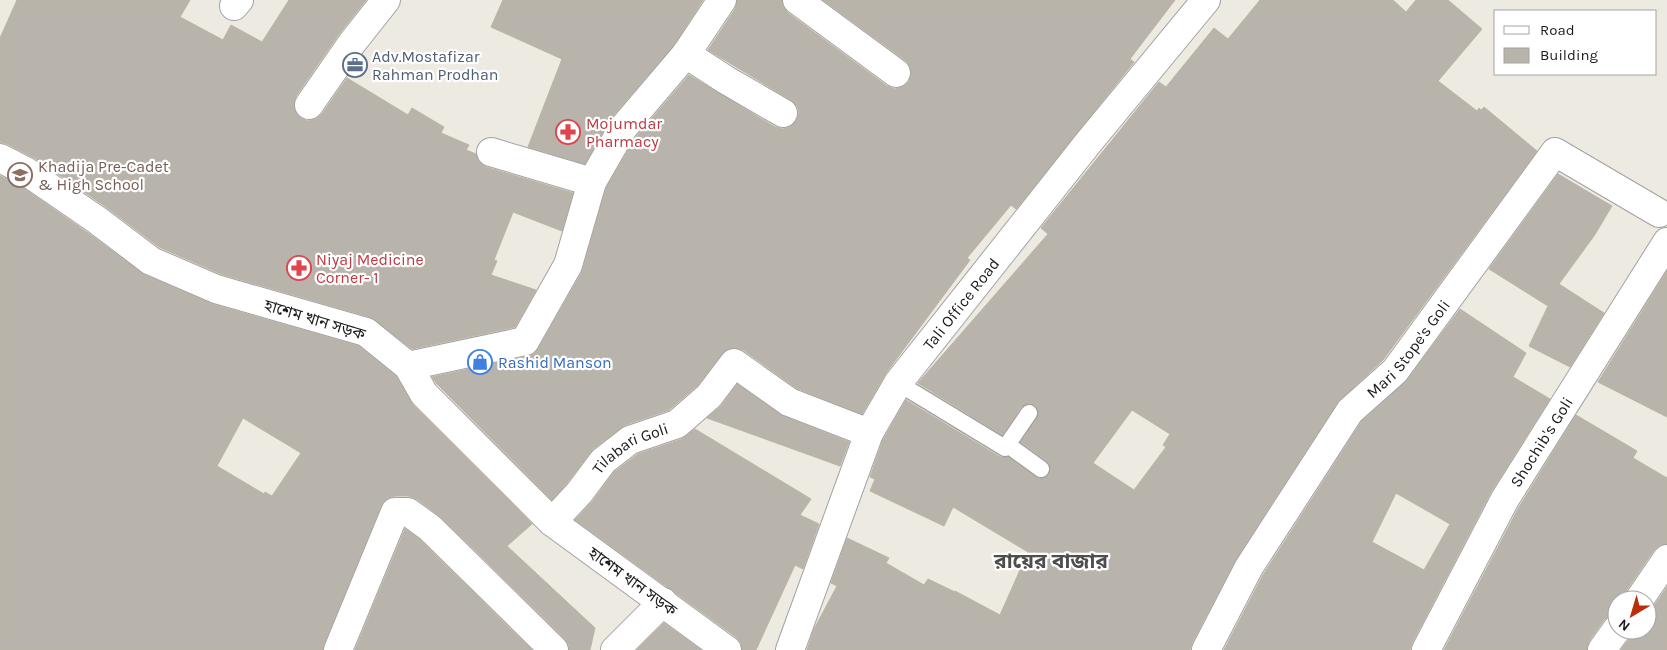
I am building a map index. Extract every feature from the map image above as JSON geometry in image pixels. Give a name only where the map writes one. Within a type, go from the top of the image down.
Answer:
[{"type":"street","points":[[309,105],[352,43],[386,0]]},
{"type":"street","points":[[408,366],[525,341],[568,265],[592,182],[622,128],[686,54],[722,0]]},
{"type":"street","points":[[797,0],[896,73]]},
{"type":"street","name":"Tali Office Road","points":[[790,650],[869,433],[898,382],[1088,143],[1206,0]]},
{"type":"street","points":[[686,54],[783,113]]},
{"type":"street","points":[[491,152],[592,182]]},
{"type":"street","name":"Mari Stope's Goli","points":[[1206,650],[1249,567],[1350,411],[1395,371],[1555,152],[1664,209]]},
{"type":"street","name":"হাশেম খান সড়ক","points":[[0,158],[27,172],[97,220],[151,261],[216,289],[366,332],[408,366],[424,394],[552,522],[727,650]]},
{"type":"street","name":"Shochib's Goli","points":[[1426,650],[1505,499],[1667,242]]},
{"type":"street","name":"Tilabari Goli","points":[[552,522],[579,493],[603,461],[630,440],[677,424],[709,396],[734,363],[789,402],[869,433]]},
{"type":"street","points":[[338,650],[395,512],[408,512],[430,528],[554,650]]},
{"type":"street","points":[[1645,590],[1667,560]]},
{"type":"street","points":[[616,650],[663,602]]},
{"type":"lane","points":[[898,382],[1005,448],[1029,413]]},
{"type":"lane","points":[[1008,445],[1041,469]]},
{"type":"building","points":[[17,0],[190,0],[180,17],[223,40],[231,25],[262,42],[289,0],[366,0],[339,34],[296,96],[294,103],[295,111],[301,118],[308,121],[316,119],[322,114],[347,78],[408,115],[412,108],[444,127],[441,133],[469,145],[466,150],[476,154],[479,162],[486,167],[573,193],[562,231],[513,212],[494,260],[497,261],[491,275],[536,290],[515,327],[412,349],[370,317],[221,274],[159,247],[106,207],[36,159],[0,142],[0,38]]},
{"type":"building","points":[[503,0],[703,0],[674,45],[611,118],[585,164],[528,147],[562,59],[491,27]]},
{"type":"building","points":[[737,0],[782,0],[783,7],[788,13],[887,86],[895,89],[903,87],[909,82],[911,75],[910,67],[906,61],[823,0],[1175,0],[1130,59],[1134,62],[1016,209],[1011,205],[967,258],[970,260],[886,373],[862,414],[796,388],[743,350],[736,348],[728,349],[698,385],[669,410],[625,425],[593,449],[552,500],[432,377],[534,354],[582,272],[606,188],[636,137],[689,75],[775,127],[783,129],[790,127],[796,121],[799,113],[797,106],[791,100],[708,50],[735,9]]},
{"type":"building","points":[[1260,0],[1393,0],[1406,12],[1416,0],[1448,0],[1482,29],[1438,81],[1477,111],[1479,108],[1481,110],[1484,107],[1537,151],[1383,360],[1337,403],[1236,559],[1190,650],[807,650],[814,629],[837,586],[831,583],[847,538],[889,558],[886,563],[924,585],[928,579],[1000,615],[1028,552],[953,507],[944,526],[870,491],[875,479],[870,477],[883,440],[906,400],[1000,457],[1008,457],[1036,477],[1040,479],[1049,475],[1051,470],[1047,461],[1021,442],[1039,413],[1035,405],[1029,403],[1021,407],[1002,435],[918,383],[1048,234],[1041,228],[1159,82],[1166,87],[1214,28],[1228,39]],"holes":[[[1132,410],[1170,434],[1163,445],[1166,447],[1134,490],[1093,463]]]},
{"type":"building","points":[[1558,174],[1612,206],[1594,236],[1559,284],[1604,313],[1570,367],[1529,346],[1548,306],[1489,269]]},
{"type":"building","points":[[0,176],[19,185],[145,275],[212,304],[359,346],[396,376],[413,405],[532,524],[507,546],[595,628],[590,650],[569,650],[569,645],[565,639],[441,517],[417,499],[408,496],[395,496],[387,499],[381,506],[323,650],[0,650]],"holes":[[[243,418],[301,453],[272,496],[265,492],[264,494],[217,466]]]},
{"type":"building","points":[[1667,271],[1667,417],[1598,382]]},
{"type":"building","points":[[1460,309],[1526,353],[1513,377],[1550,399],[1491,492],[1410,650],[1224,650],[1263,575],[1362,421],[1407,380]],"holes":[[[1396,493],[1450,524],[1424,570],[1372,542]]]},
{"type":"building","points":[[737,384],[783,416],[849,442],[840,466],[707,418],[721,406]]},
{"type":"building","points":[[1576,415],[1637,451],[1633,458],[1667,478],[1667,544],[1660,545],[1654,550],[1627,590],[1607,590],[1607,618],[1589,641],[1587,650],[1444,650],[1519,507]]},
{"type":"building","points":[[695,429],[811,499],[800,515],[819,524],[803,569],[795,565],[756,650],[742,650],[741,643],[736,637],[575,520],[592,502],[614,472],[638,454],[682,439]]},
{"type":"building","points":[[405,529],[420,540],[532,650],[355,650]]},
{"type":"building","points":[[1667,587],[1667,650],[1621,650],[1628,640],[1657,640],[1657,602]]},
{"type":"building","points":[[664,623],[701,650],[637,650]]},
{"type":"place","name":"Adv.Mostafizar Rahman Prodhan","points":[[355,65]]},
{"type":"place","name":"Mojumdar Pharmacy","points":[[568,132]]},
{"type":"place","name":"Khadija Pre-Cadet & High School","points":[[20,175]]},
{"type":"place","name":"Niyaj Medicine Corner- 1","points":[[299,268]]},
{"type":"place","name":"Rashid Manson","points":[[480,362]]},
{"type":"district","name":"রায়ের বাজার","points":[[1051,561]]}]
